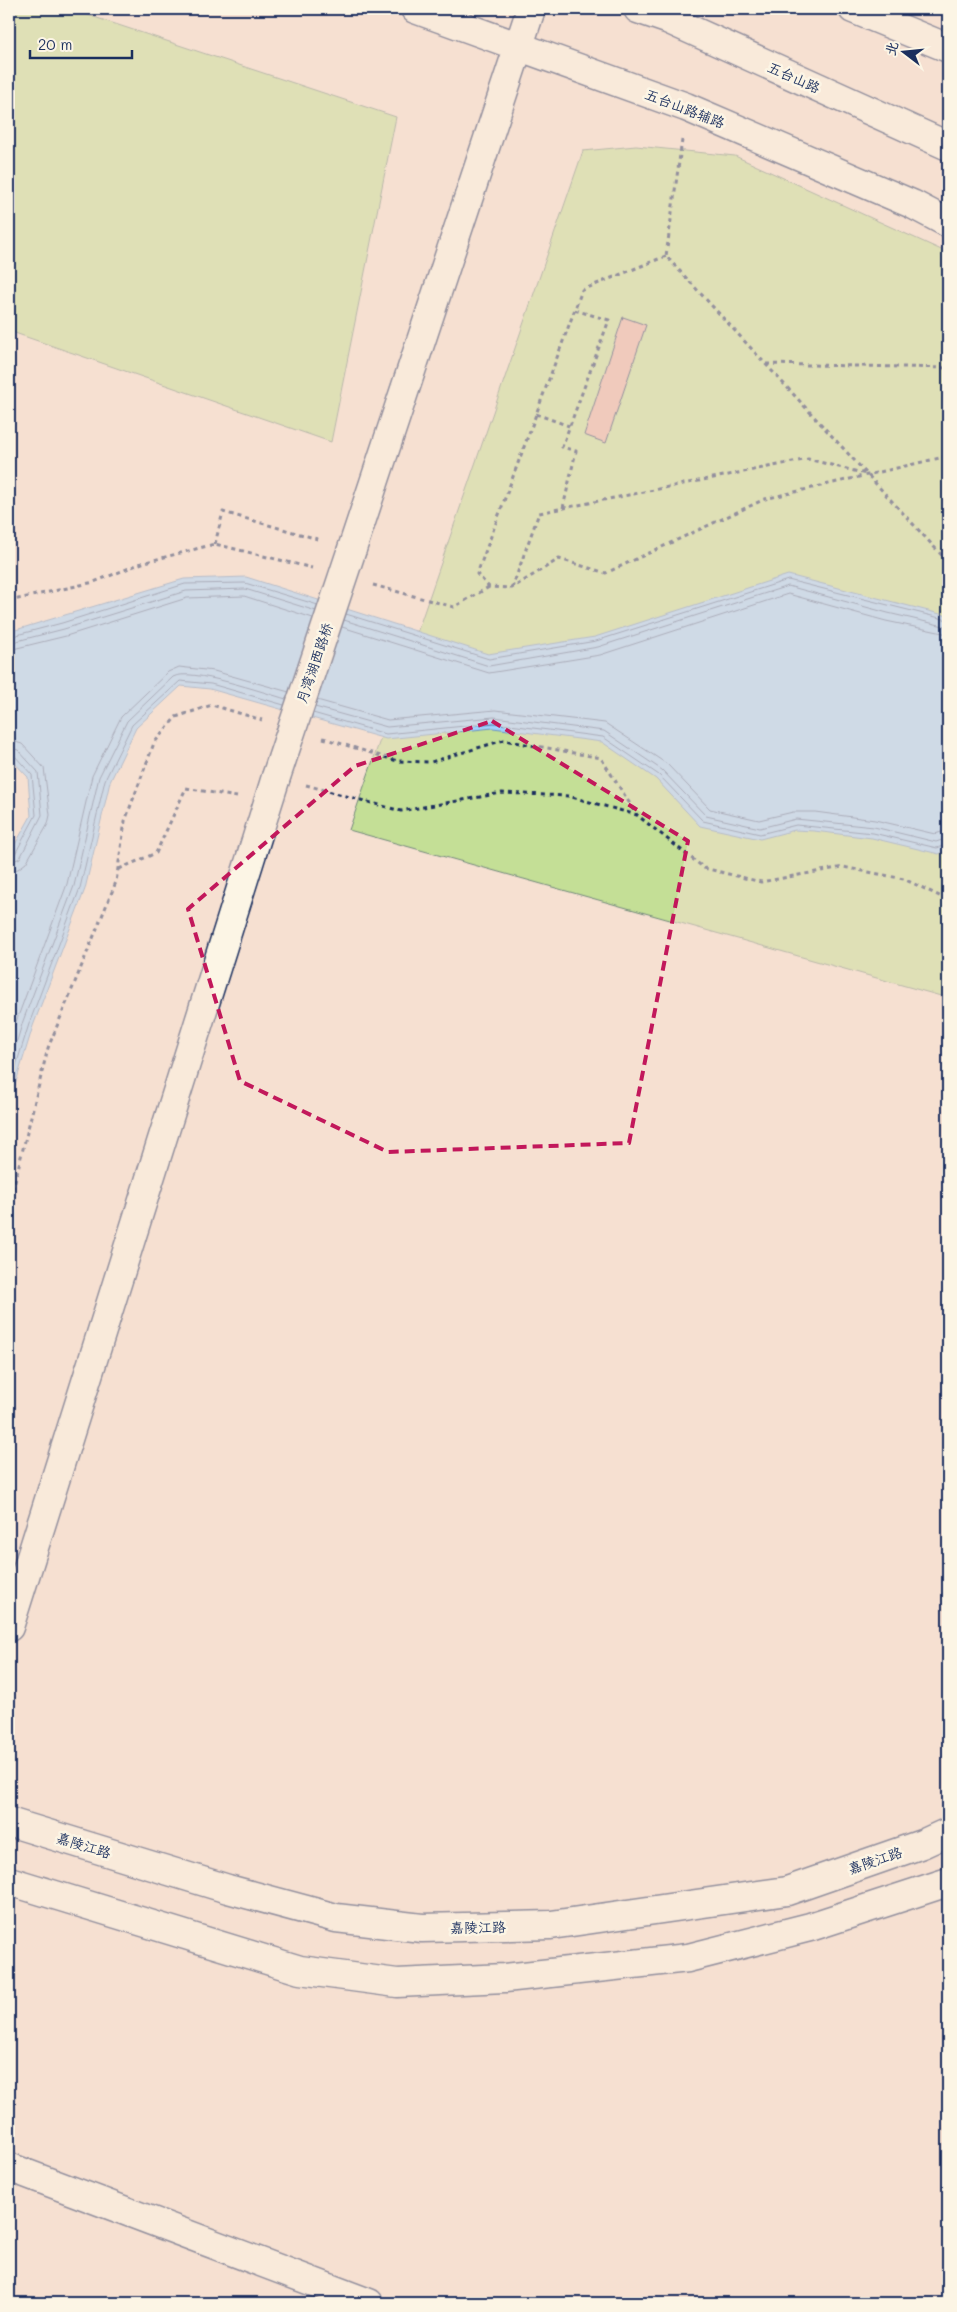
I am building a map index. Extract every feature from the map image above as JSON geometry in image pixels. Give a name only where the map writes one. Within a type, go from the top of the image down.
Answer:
[{"type":"street","name":"五台山路辅路","points":[[414,9],[686,107],[912,204],[948,223]]},
{"type":"street","name":"月湾湖西路桥","points":[[9,1627],[272,789],[531,9]]},
{"type":"street","name":"五台山路","points":[[638,9],[667,20],[948,146]]},
{"type":"street","points":[[852,9],[948,48]]},
{"type":"street","name":"嘉陵江路","points":[[9,1822],[228,1889],[336,1918],[422,1928],[551,1925],[787,1891],[922,1844],[948,1832]]},
{"type":"street","points":[[9,1881],[300,1970],[397,1983],[505,1978],[688,1958],[810,1927],[948,1882]]},
{"type":"street","points":[[9,2167],[369,2303]]},
{"type":"path","points":[[666,256],[686,107]]},
{"type":"path","points":[[489,586],[477,574],[582,290],[666,256]]},
{"type":"path","points":[[666,256],[948,562]]},
{"type":"path","points":[[563,508],[576,451],[562,447],[608,320],[574,310]]},
{"type":"path","points":[[766,364],[948,368]]},
{"type":"path","points":[[536,414],[569,426]]},
{"type":"path","points":[[368,584],[454,607],[489,586],[512,588],[559,559],[606,573],[765,498],[948,456]]},
{"type":"path","points":[[512,588],[539,513],[808,459],[868,475]]},
{"type":"path","points":[[215,544],[223,512],[352,549]]},
{"type":"path","points":[[9,601],[94,582],[142,563],[215,544],[320,570]]},
{"type":"path","points":[[118,869],[156,852],[186,788],[272,789],[401,811],[502,793],[568,796],[637,815],[704,868],[761,882],[843,868],[904,879],[948,900]]},
{"type":"path","points":[[9,799],[11,831],[9,835]]},
{"type":"highlighted area","points":[[492,721],[688,841],[629,1143],[388,1152],[240,1081],[188,909],[355,766]]},
{"type":"green space","points":[[9,9],[70,9],[396,117],[331,442],[9,331]]},
{"type":"green space","points":[[636,146],[735,156],[948,253],[948,998],[349,830],[583,151]]},
{"type":"water","points":[[788,575],[948,616],[948,848],[939,854],[872,838],[795,830],[760,839],[700,826],[656,779],[602,742],[493,728],[386,739],[210,689],[181,686],[136,728],[110,782],[85,889],[33,1026],[9,1105],[9,855],[31,816],[28,777],[9,757],[9,632],[184,579],[246,577],[488,654],[595,637]]},
{"type":"building","points":[[623,317],[646,325],[606,443],[584,435]]}]
